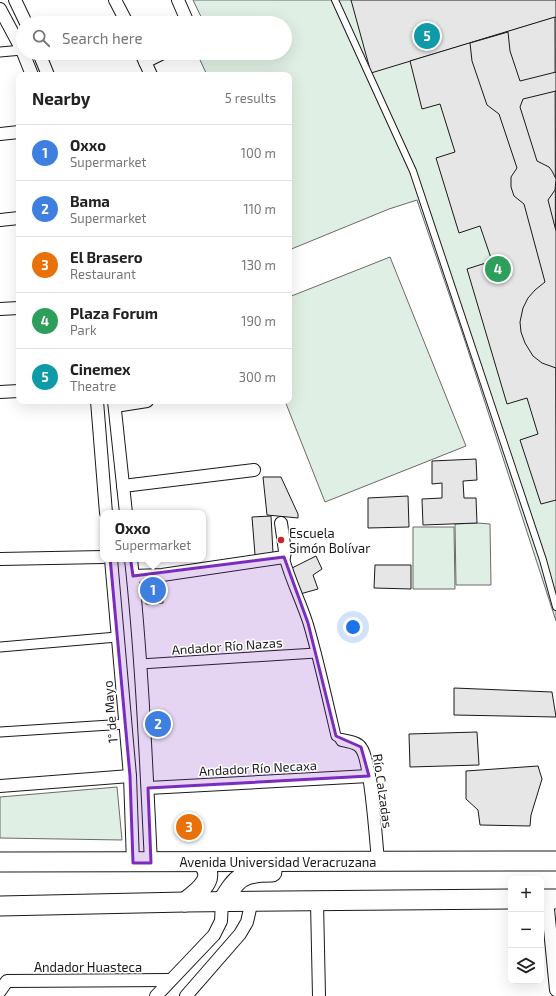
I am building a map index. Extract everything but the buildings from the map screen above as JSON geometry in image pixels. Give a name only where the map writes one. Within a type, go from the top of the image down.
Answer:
[{"type":"main road","name":"Avenida Universidad Veracruzana","points":[[0,862],[203,864],[378,861],[556,861]]},
{"type":"main road","points":[[222,902],[233,884],[249,874],[260,872],[336,872],[352,870],[378,861]]},
{"type":"main road","points":[[203,864],[233,884],[250,902]]},
{"type":"main road","points":[[185,902],[200,891],[204,885],[207,878],[203,864]]},
{"type":"main road","points":[[0,906],[185,902],[317,902],[508,899]]},
{"type":"street","points":[[15,0],[23,16]]},
{"type":"street","points":[[116,0],[123,16]]},
{"type":"street","points":[[178,0],[185,16]]},
{"type":"street","points":[[0,10],[16,39]]},
{"type":"street","points":[[0,52],[16,51]]},
{"type":"street","points":[[26,60],[31,72]]},
{"type":"street","points":[[42,60],[47,72]]},
{"type":"street","points":[[144,60],[150,72]]},
{"type":"street","points":[[0,134],[16,132]]},
{"type":"street","points":[[0,220],[16,218]]},
{"type":"street","points":[[0,309],[16,308]]},
{"type":"street","points":[[0,392],[16,391]]},
{"type":"street","points":[[97,404],[106,510]]},
{"type":"street","points":[[115,404],[126,510]]},
{"type":"street","points":[[123,486],[254,470]]},
{"type":"street","points":[[281,523],[288,570],[308,623],[336,736],[342,740]]},
{"type":"street","points":[[132,576],[162,575],[285,554]]},
{"type":"street","points":[[0,559],[100,557]]},
{"type":"street","name":"1° de Mayo","points":[[111,562],[130,776],[142,863]]},
{"type":"street","points":[[131,562],[140,664],[148,788],[142,863]]},
{"type":"street","points":[[0,647],[117,637]]},
{"type":"street","name":"Andador Río Nazas","points":[[140,664],[316,653]]},
{"type":"street","points":[[0,732],[126,724]]},
{"type":"street","name":"Río Calzadas","points":[[342,740],[357,744],[364,751],[369,776],[378,861]]},
{"type":"street","points":[[0,786],[130,776]]},
{"type":"street","name":"Andador Río Necaxa","points":[[148,788],[369,776]]},
{"type":"street","points":[[548,899],[556,990]]},
{"type":"street","points":[[156,996],[214,935],[221,921],[222,902]]},
{"type":"street","points":[[186,996],[240,934],[247,922],[250,902]]},
{"type":"street","points":[[317,902],[319,996]]},
{"type":"street","name":"Andador Huasteca","points":[[0,991],[8,981],[170,980]]},
{"type":"lane","points":[[335,0],[413,171],[543,560],[556,607]]},
{"type":"lane","points":[[338,0],[339,8]]},
{"type":"highlighted area","points":[[130,555],[133,576],[284,557],[308,623],[336,736],[361,747],[369,776],[148,788],[151,863],[133,863],[130,776],[110,557]]},
{"type":"green space","points":[[193,0],[556,0],[556,621],[464,338],[417,200],[389,209],[292,249],[292,72],[206,72],[200,60],[292,60],[292,16],[201,16]]},
{"type":"green space","points":[[390,257],[466,446],[325,502],[286,404],[292,404],[292,296]]},
{"type":"green space","points":[[455,524],[490,524],[491,585],[456,585]]},
{"type":"green space","points":[[413,527],[454,527],[455,589],[413,589]]},
{"type":"green space","points":[[117,787],[122,840],[0,838],[0,797]]},
{"type":"place","name":"Cinemex","points":[[427,36]]},
{"type":"place","name":"Plaza Forum","points":[[498,269]]},
{"type":"place","name":"Escuela Simón Bolívar","points":[[281,540]]},
{"type":"place","name":"Oxxo","points":[[153,590]]},
{"type":"place","name":"Bama","points":[[158,724]]},
{"type":"place","name":"El Brasero","points":[[189,827]]}]
